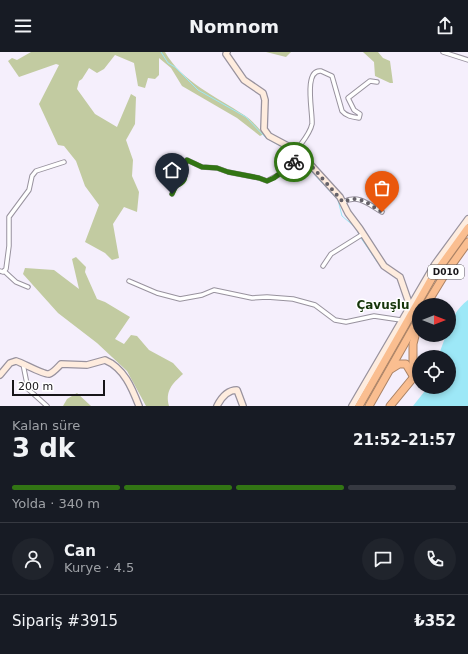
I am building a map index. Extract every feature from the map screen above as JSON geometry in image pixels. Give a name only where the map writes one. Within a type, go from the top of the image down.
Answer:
[{"type":"highway","name":"D010","points":[[360,405],[432,278],[468,228]]},
{"type":"highway","name":"D010","points":[[430,298],[445,274],[468,242]]},
{"type":"highway","points":[[370,406],[412,330]]},
{"type":"highway","points":[[388,372],[398,364],[406,364],[411,370],[412,382],[390,406]]},
{"type":"street","points":[[227,52],[226,54],[244,80],[263,93],[265,100],[264,129],[269,136],[299,152],[343,202],[348,213],[384,266],[400,277],[410,306]]},
{"type":"street","points":[[442,52],[468,60]]},
{"type":"street","points":[[172,194],[176,186],[182,184],[184,180],[184,165],[187,160],[202,167],[217,168],[267,181],[282,173],[299,152],[312,124],[310,97],[311,76],[318,71],[325,72],[332,76],[344,114],[358,118],[360,114],[354,110],[348,98],[365,83],[370,81],[377,82]]},
{"type":"street","points":[[28,287],[16,282],[1,269],[9,246],[9,217],[29,190],[32,176],[36,170],[64,162]]},
{"type":"street","points":[[343,202],[351,198],[357,198],[382,212]]},
{"type":"street","points":[[352,406],[435,264],[468,219]]},
{"type":"street","points":[[323,266],[331,254],[363,234]]},
{"type":"street","points":[[129,281],[157,293],[180,298],[202,295],[214,290],[252,298],[266,297],[293,299],[315,305],[335,320],[346,322],[374,316],[402,320]]},
{"type":"street","points":[[0,375],[10,363],[16,361],[46,374],[50,374],[61,364],[87,365],[105,360],[114,364],[123,374],[134,392],[140,406]]},
{"type":"street","points":[[23,363],[28,389],[46,406]]},
{"type":"street","points":[[217,406],[223,396],[233,390],[237,390],[240,394],[243,406]]},
{"type":"green space","points":[[31,52],[165,52],[172,63],[190,80],[247,117],[264,134],[260,136],[237,118],[182,86],[171,68],[159,58],[159,75],[155,79],[148,78],[145,88],[138,86],[134,63],[115,55],[104,69],[97,73],[89,68],[79,81],[77,89],[95,114],[117,127],[131,94],[136,97],[135,124],[126,140],[133,160],[132,176],[139,192],[137,212],[124,207],[113,224],[119,258],[112,260],[105,253],[85,242],[99,205],[85,186],[76,161],[64,146],[58,145],[39,104],[59,65],[56,64],[19,77],[8,61],[12,58],[17,60]]},
{"type":"green space","points":[[266,52],[291,52],[286,57]]},
{"type":"green space","points":[[363,52],[378,52],[383,58],[390,61],[393,83],[375,76],[374,62]]},
{"type":"green space","points":[[76,257],[86,267],[85,272],[97,299],[130,317],[115,339],[124,344],[131,335],[137,336],[149,350],[173,363],[183,374],[170,388],[168,396],[169,406],[146,406],[127,371],[97,343],[58,313],[23,274],[25,268],[54,270],[79,289],[72,259]]},
{"type":"green space","points":[[77,393],[91,406],[63,406],[67,399]]},
{"type":"water","points":[[468,300],[468,406],[413,406],[422,394],[456,394],[456,350],[441,350],[443,342],[456,342],[456,312]]},
{"type":"waterway","points":[[161,52],[168,63],[175,67],[198,90],[246,117],[266,138],[297,155]]},
{"type":"waterway","points":[[299,158],[338,200],[342,216],[355,227]]},
{"type":"waterway","points":[[357,229],[359,235]]},
{"type":"waterway","points":[[361,238],[378,263]]},
{"type":"way so far","points":[[294,162],[301,154],[343,202],[351,198],[357,198],[382,212]]},
{"type":"district","name":"Çavuşlu","points":[[383,305]]},
{"type":"route","points":[[172,194],[173,189],[178,184],[182,184],[184,180],[184,165],[187,160],[202,167],[217,168],[247,177],[253,176],[267,181],[282,173],[294,162]]}]
